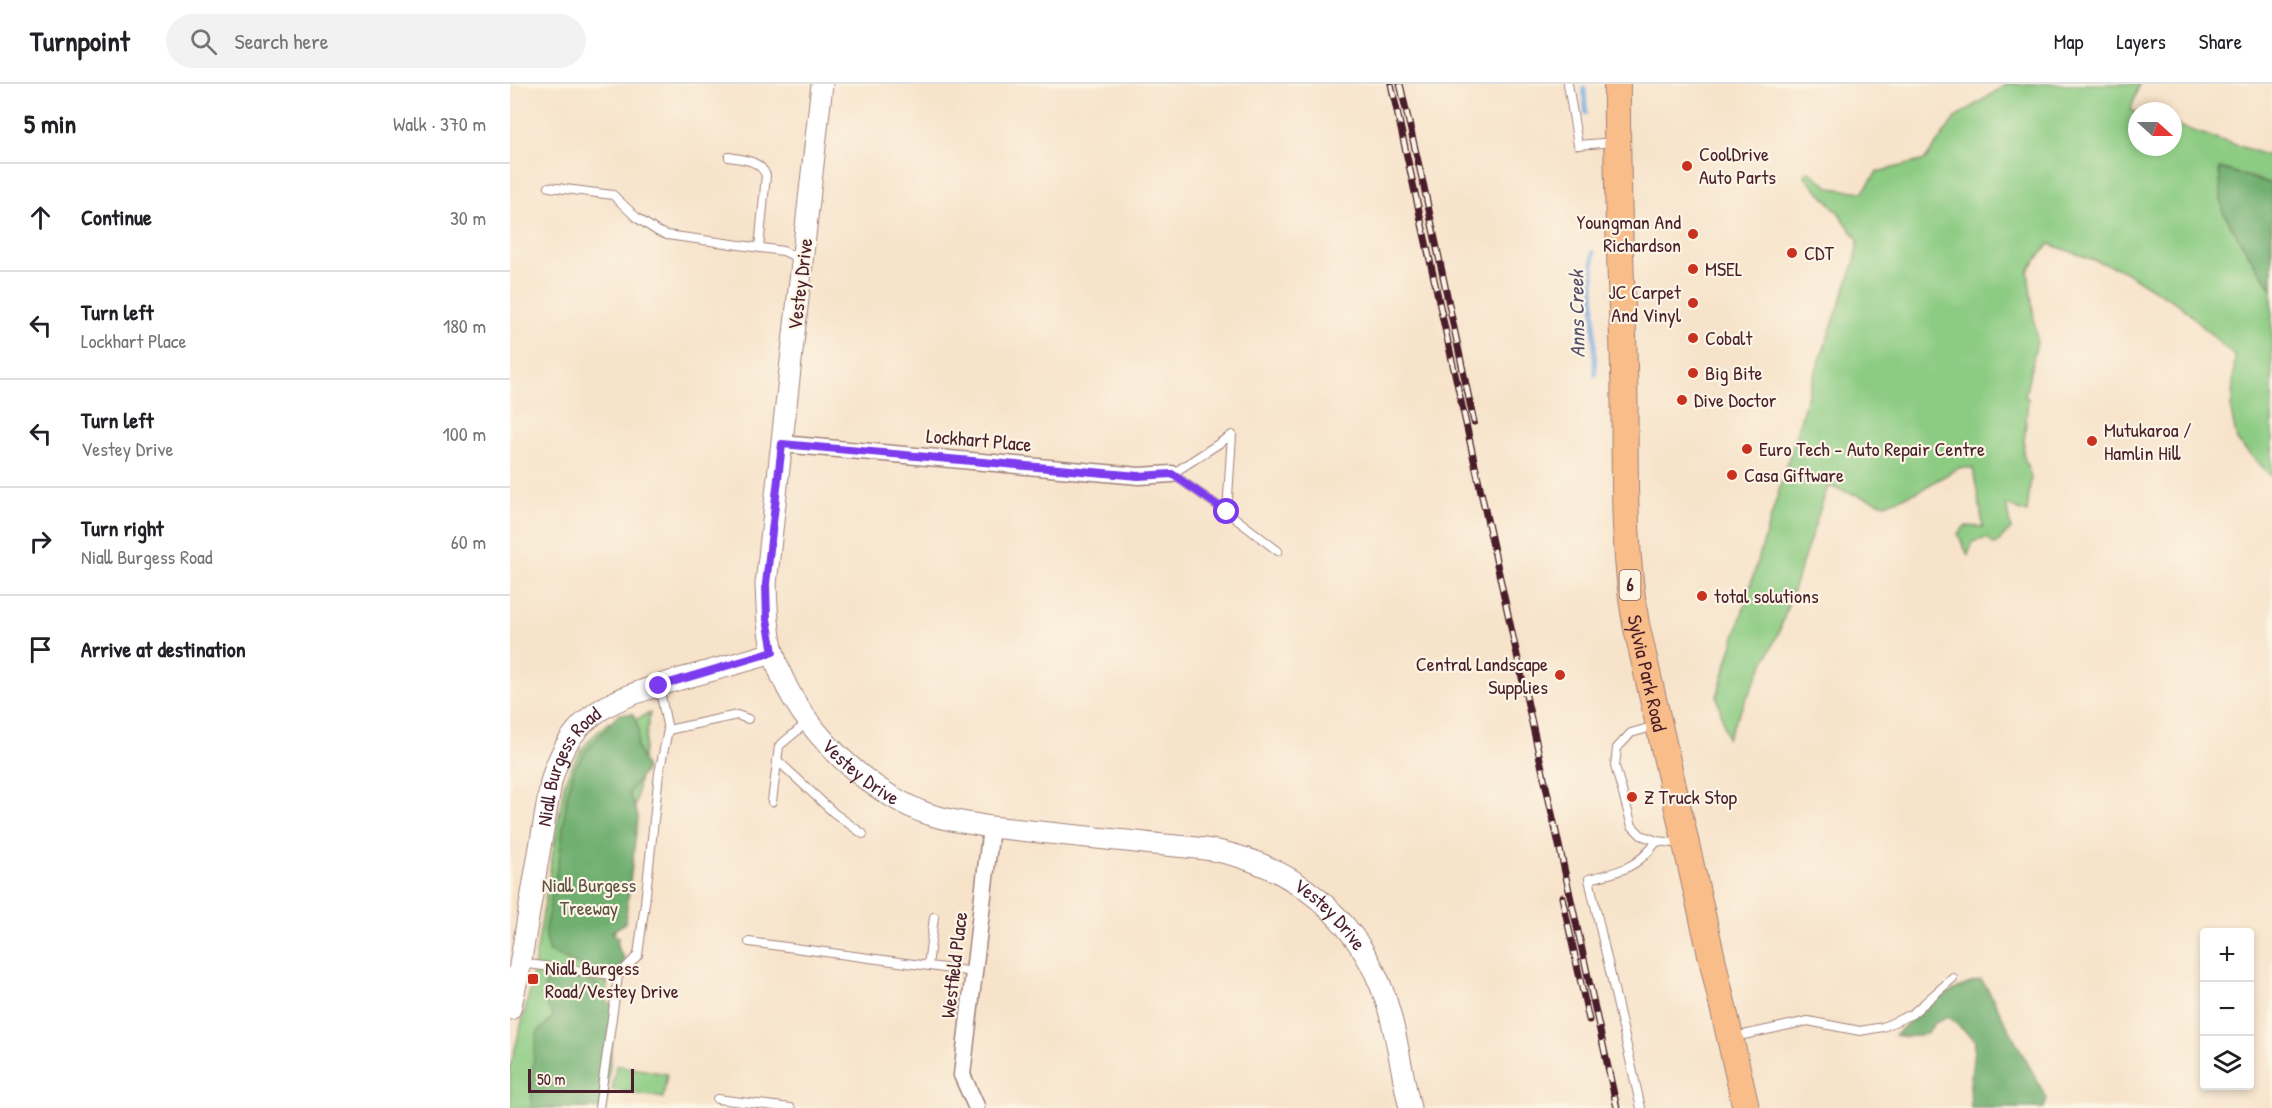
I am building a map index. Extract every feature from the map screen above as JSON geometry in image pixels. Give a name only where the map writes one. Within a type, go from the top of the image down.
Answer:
[{"type":"main road","name":"Sylvia Park Road","points":[[1617,84],[1628,570],[1636,624],[1746,1108]]},
{"type":"street","name":"Vestey Drive","points":[[823,86],[766,584],[767,619],[773,652],[789,692],[818,734],[854,769],[882,791],[921,811],[956,821],[991,826],[1222,852],[1269,867],[1308,890],[1334,912],[1353,933],[1380,984],[1410,1108]]},
{"type":"street","name":"Lockhart Place","points":[[782,444],[1138,476],[1172,474]]},
{"type":"street","name":"Niall Burgess Road","points":[[510,1009],[553,772],[560,755],[579,727],[601,709],[620,698],[773,652]]},
{"type":"street","name":"Westfield Place","points":[[976,1106],[962,1075],[991,826]]},
{"type":"lane","points":[[1568,84],[1578,145],[1617,141]]},
{"type":"lane","points":[[729,157],[752,161],[762,166],[766,175],[759,248]]},
{"type":"lane","points":[[549,187],[613,195],[637,218],[667,235],[783,251],[803,260]]},
{"type":"lane","points":[[1227,512],[1232,435],[1172,474],[1278,551]]},
{"type":"lane","points":[[599,1108],[618,976],[638,955],[659,772],[668,730],[659,686]]},
{"type":"lane","points":[[668,730],[737,715],[748,719]]},
{"type":"lane","points":[[772,802],[779,746],[809,720]]},
{"type":"lane","points":[[1659,725],[1631,732],[1617,748],[1615,766],[1632,826],[1641,835],[1657,841],[1686,844]]},
{"type":"lane","points":[[777,760],[834,813],[863,834]]},
{"type":"lane","points":[[1641,1108],[1589,879],[1623,871],[1644,858],[1657,841]]},
{"type":"lane","points":[[928,966],[934,917]]},
{"type":"lane","points":[[749,942],[974,972]]},
{"type":"lane","points":[[520,963],[618,976]]},
{"type":"lane","points":[[1730,1038],[1808,1022],[1860,1031],[1882,1027],[1912,1014],[1953,978]]},
{"type":"lane","points":[[717,1099],[791,1108]]},
{"type":"green space","points":[[2007,84],[2139,84],[2133,102],[2128,102],[2128,156],[2182,156],[2182,127],[2272,157],[2272,184],[2220,168],[2222,210],[2255,265],[2272,288],[2272,477],[2237,441],[2231,411],[2235,357],[2180,305],[2122,270],[2049,244],[2028,271],[2037,342],[2025,396],[2028,399],[2023,454],[2031,477],[2027,513],[2006,505],[2011,529],[1995,545],[1987,538],[1973,542],[1968,555],[1958,534],[1965,526],[1983,527],[1973,468],[1958,468],[1917,492],[1885,504],[1828,486],[1779,632],[1727,738],[1717,696],[1810,388],[1855,261],[1858,240],[1838,212],[1804,175],[1809,171],[1831,188],[1863,192],[1877,172],[1925,160],[1955,118]]},
{"type":"green space","points":[[2219,168],[2272,184],[2272,288],[2255,265],[2222,210]]},
{"type":"green space","points":[[650,713],[611,956],[590,1108],[510,1108],[510,1068],[531,986],[564,786],[582,750],[609,722],[614,729]]},
{"type":"green space","name":"Niall Burgess Treeway","points":[[619,714],[633,714],[639,729],[637,747],[646,769],[629,793],[638,816],[625,923],[611,932],[618,938],[617,947],[625,960],[619,970],[582,966],[548,951],[545,929],[560,853],[567,795],[574,769],[586,751]]},
{"type":"green space","name":"Niall Burgess Treeway","points":[[561,974],[599,985],[599,994],[616,1009],[605,1108],[531,1108],[537,1033],[553,1017],[543,997],[546,983]]},
{"type":"green space","points":[[1981,980],[2047,1099],[2044,1108],[1971,1108],[1970,1085],[1975,1040],[1948,1017],[1935,1023],[1926,1034],[1906,1037],[1895,1035],[1924,1009],[1945,995]]},
{"type":"green space","points":[[616,1065],[667,1074],[663,1098],[612,1090]]},
{"type":"waterway","name":"Anns Creek","points":[[1584,88],[1586,113]]},
{"type":"waterway","name":"Anns Creek","points":[[1593,252],[1595,375]]},
{"type":"railway","points":[[1391,84],[1617,1108]]},
{"type":"railway","points":[[1400,84],[1474,422]]},
{"type":"railway","points":[[1562,897],[1589,1020]]},
{"type":"place","name":"CoolDrive Auto Parts","points":[[1687,166]]},
{"type":"place","name":"Youngman And Richardson","points":[[1693,234]]},
{"type":"place","name":"CDT","points":[[1792,253]]},
{"type":"place","name":"MSEL","points":[[1693,269]]},
{"type":"place","name":"JC Carpet And Vinyl","points":[[1693,303]]},
{"type":"place","name":"Cobalt","points":[[1693,338]]},
{"type":"place","name":"Big Bite","points":[[1693,373]]},
{"type":"place","name":"Dive Doctor","points":[[1682,400]]},
{"type":"place","name":"Mutukaroa / Hamlin Hill","points":[[2092,441]]},
{"type":"place","name":"Euro Tech - Auto Repair Centre","points":[[1747,449]]},
{"type":"place","name":"Casa Giftware","points":[[1732,475]]},
{"type":"place","name":"total solutions","points":[[1702,596]]},
{"type":"place","name":"Central Landscape Supplies","points":[[1560,675]]},
{"type":"place","name":"Z Truck Stop","points":[[1632,797]]},
{"type":"place","name":"Niall Burgess Road/Vestey Drive","points":[[533,979]]},
{"type":"route","points":[[659,686],[773,652],[767,619],[766,584],[782,444],[1138,476],[1172,474],[1227,512]]}]
